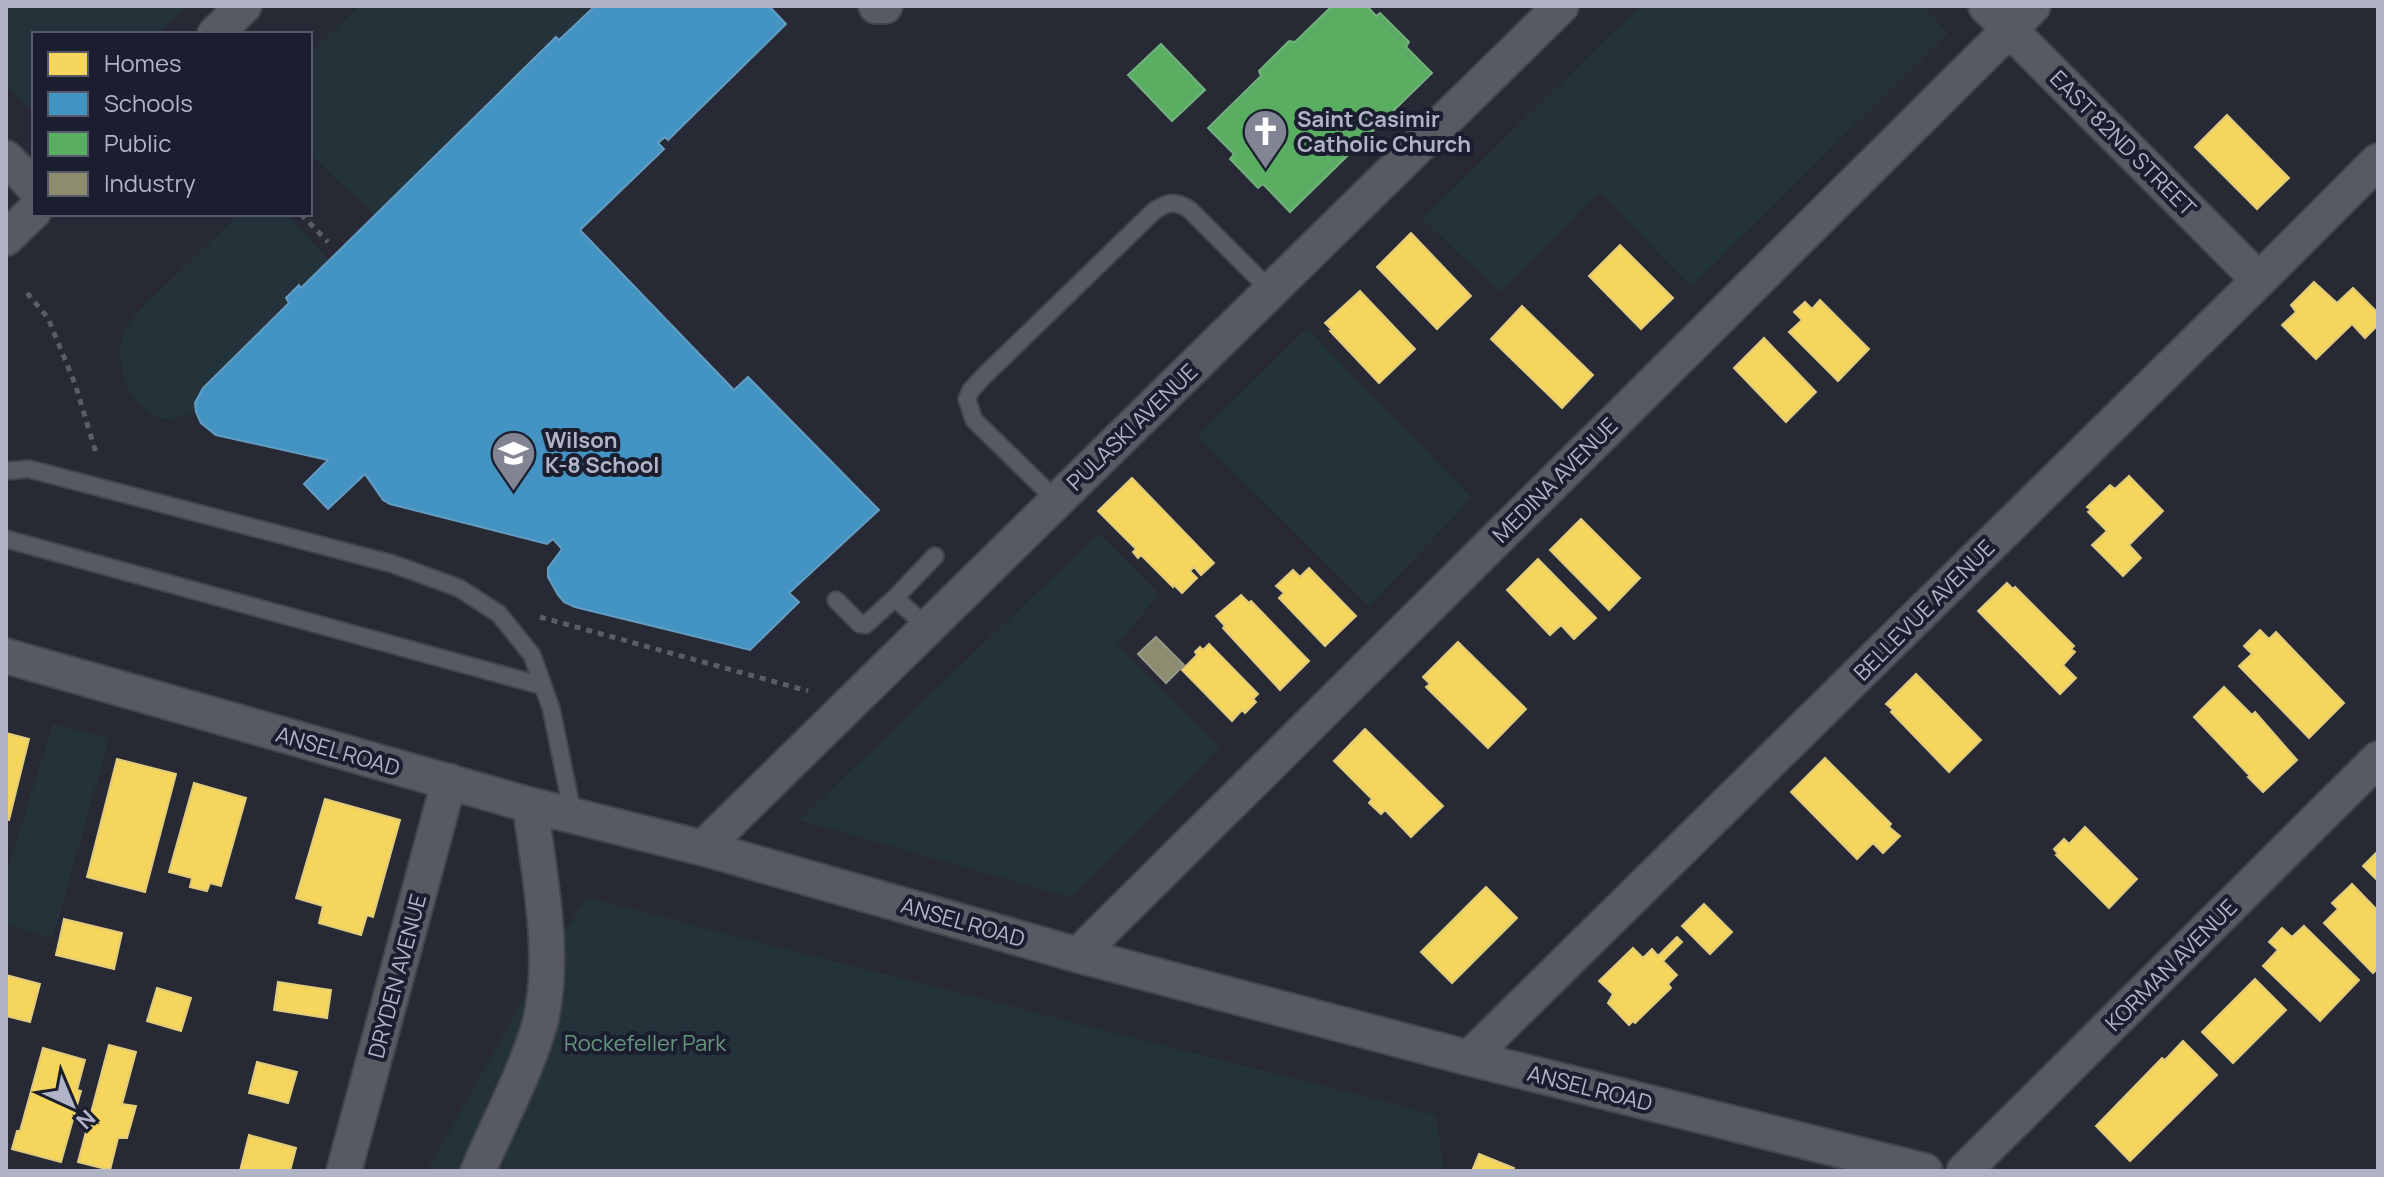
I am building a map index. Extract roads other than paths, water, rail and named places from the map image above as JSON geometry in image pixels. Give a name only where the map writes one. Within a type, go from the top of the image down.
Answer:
[{"type":"street","points":[[217,32],[244,6]]},
{"type":"street","points":[[876,6],[885,6]]},
{"type":"street","name":"PULASKI AVENUE","points":[[703,848],[1561,6]]},
{"type":"street","name":"EAST 82ND STREET","points":[[2009,14],[2259,280]]},
{"type":"street","name":"MEDINA AVENUE","points":[[1078,955],[2009,14]]},
{"type":"street","points":[[6,158],[32,185]]},
{"type":"street","name":"BELLEVUE AVENUE","points":[[1469,1058],[2378,161]]},
{"type":"street","points":[[6,238],[32,213]]},
{"type":"street","name":"ANSEL ROAD","points":[[6,656],[530,805],[703,848],[1078,955],[1469,1058],[1925,1171]]},
{"type":"street","name":"KORMAN AVENUE","points":[[1964,1171],[2378,759]]},
{"type":"street","name":"DRYDEN AVENUE","points":[[344,1171],[449,781]]},
{"type":"street","points":[[478,1171],[524,1066],[538,1029],[544,998],[544,909],[530,805]]},
{"type":"lane","points":[[1057,501],[974,420],[967,399],[984,376],[1154,211],[1167,203],[1176,201],[1189,209],[1271,291]]},
{"type":"lane","points":[[6,471],[29,469],[393,564],[459,588],[499,614],[532,655],[551,708],[573,815]]},
{"type":"lane","points":[[6,539],[543,686]]},
{"type":"lane","points":[[836,600],[860,624],[865,625],[935,556]]},
{"type":"lane","points":[[895,598],[927,627]]},
{"type":"place","name":"Saint Casimir Catholic Church","points":[[1266,171]]},
{"type":"place","name":"Wilson K-8 School","points":[[514,492]]},
{"type":"park label","name":"Rockefeller Park","points":[[645,1043]]}]
